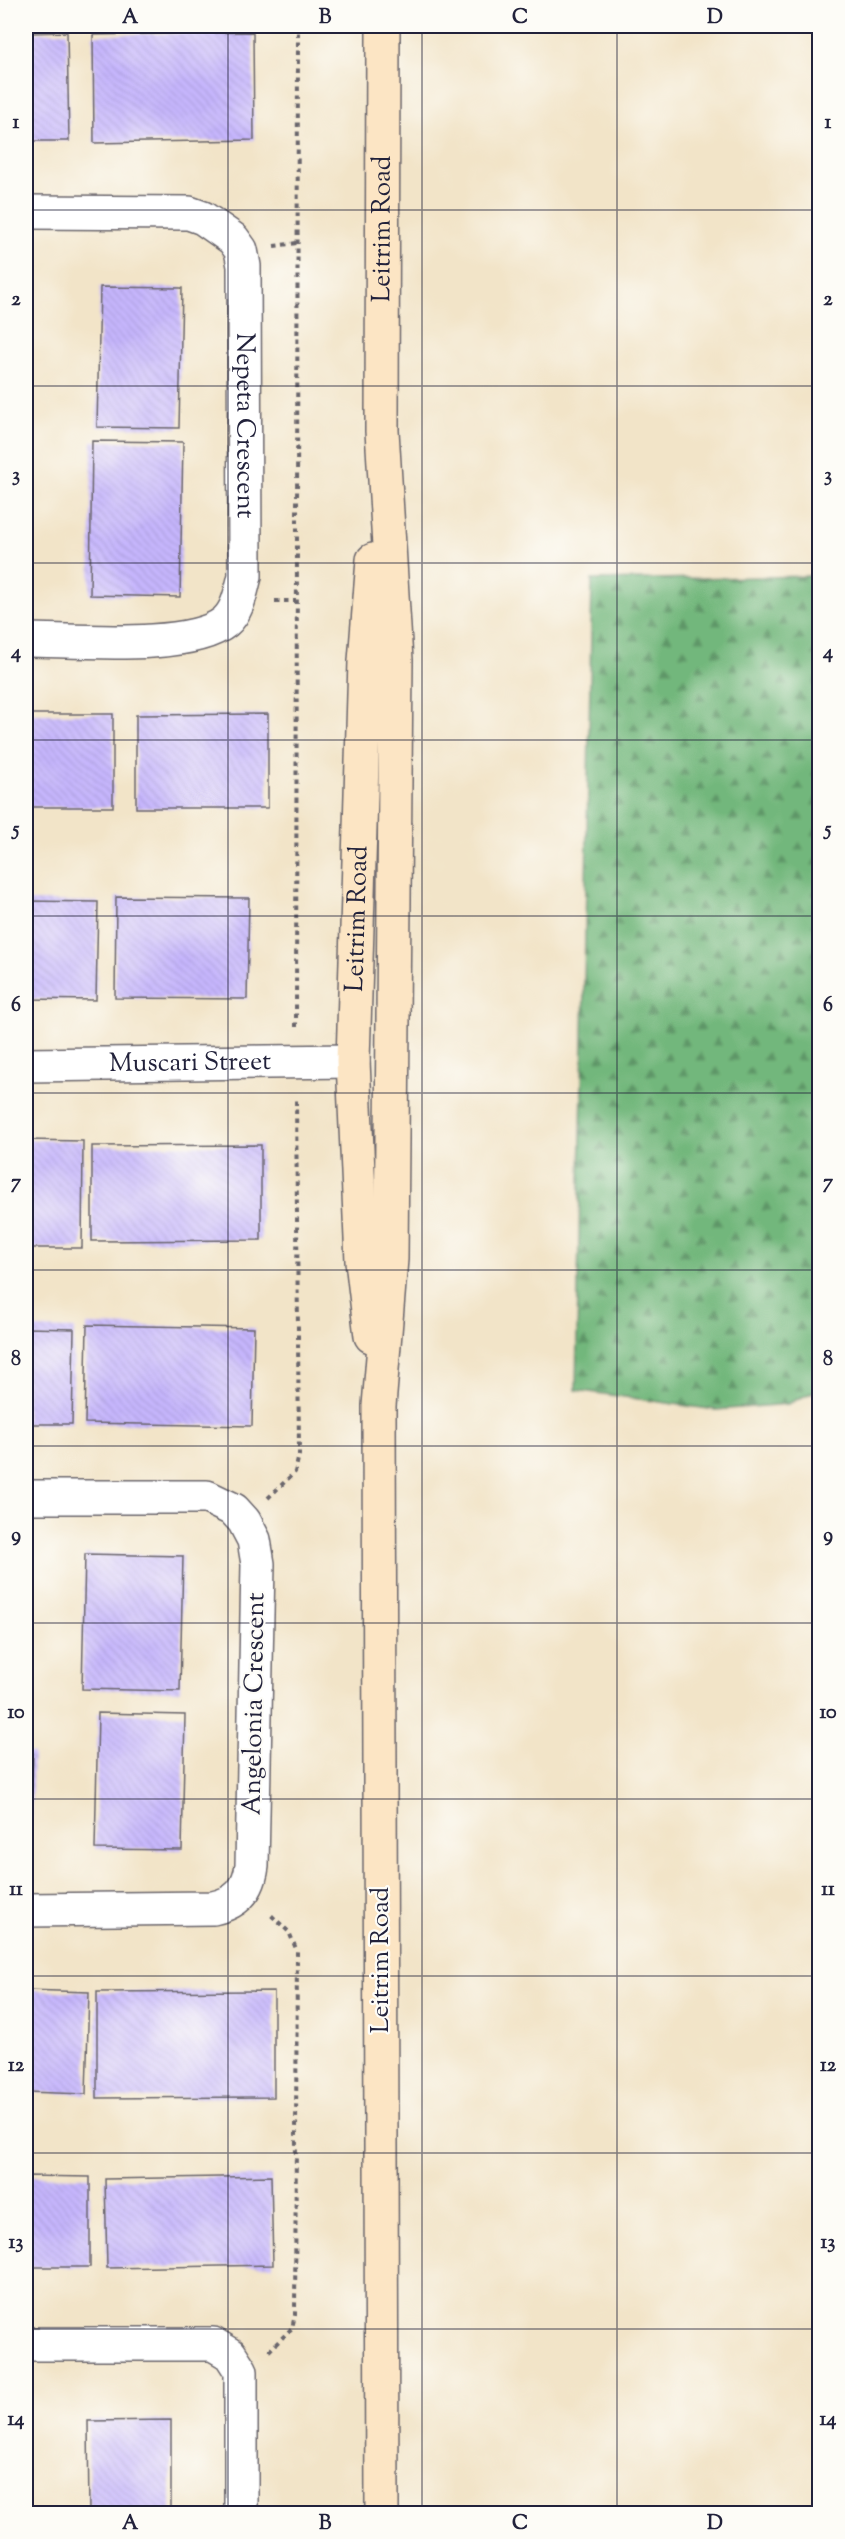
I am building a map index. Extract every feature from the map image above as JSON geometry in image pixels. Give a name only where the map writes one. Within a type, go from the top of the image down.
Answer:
[{"type":"main road","name":"Leitrim Road","points":[[382,2514],[379,1406],[391,1259],[396,660],[382,431],[383,26]]},
{"type":"main road","name":"Leitrim Road","points":[[379,1406],[362,1261],[354,1061],[365,661],[382,431]]},
{"type":"street","name":"Nepeta Crescent","points":[[26,212],[189,213],[222,229],[241,250],[244,266],[245,564],[245,576],[237,604],[226,621],[193,637],[165,640],[26,640]]},
{"type":"street","name":"Muscari Street","points":[[26,1065],[296,1064],[354,1061]]},
{"type":"street","name":"Angelonia Crescent","points":[[26,1497],[207,1497],[228,1506],[244,1521],[254,1540],[258,1564],[252,1866],[250,1882],[242,1894]]},
{"type":"street","points":[[26,1910],[193,1909],[227,1905],[242,1894]]},
{"type":"street","points":[[26,2344],[213,2344],[230,2354],[241,2371],[241,2514]]},
{"type":"path","points":[[244,1521],[284,1484],[299,1462],[296,1064],[298,26]]},
{"type":"path","points":[[241,2371],[279,2343],[292,2328],[295,2315],[297,1950],[290,1932],[242,1894]]},
{"type":"green space","points":[[819,576],[819,1389],[788,1404],[716,1410],[576,1390],[592,580]]},
{"type":"building","points":[[67,32],[69,141],[26,141],[26,33]]},
{"type":"building","points":[[253,32],[254,140],[94,143],[93,35]]},
{"type":"building","points":[[100,287],[182,288],[179,428],[97,427]]},
{"type":"building","points":[[92,441],[183,442],[180,597],[90,595]]},
{"type":"building","points":[[26,714],[113,714],[113,807],[26,807]]},
{"type":"building","points":[[268,714],[268,808],[136,808],[136,715]]},
{"type":"building","points":[[116,897],[249,898],[247,999],[115,998]]},
{"type":"building","points":[[26,901],[98,902],[96,1000],[26,999]]},
{"type":"building","points":[[26,1140],[83,1141],[82,1248],[26,1248]]},
{"type":"building","points":[[261,1145],[261,1240],[92,1241],[92,1146]]},
{"type":"building","points":[[87,1325],[254,1328],[252,1426],[85,1423]]},
{"type":"building","points":[[26,1328],[74,1329],[72,1424],[26,1424]]},
{"type":"building","points":[[85,1554],[183,1556],[180,1691],[82,1689]]},
{"type":"building","points":[[98,1713],[185,1715],[182,1850],[95,1849]]},
{"type":"building","points":[[26,1753],[33,1753],[30,1839],[26,1839]]},
{"type":"building","points":[[26,1990],[89,1992],[86,2094],[26,2092]]},
{"type":"building","points":[[274,1991],[274,2097],[97,2098],[97,1992]]},
{"type":"building","points":[[26,2176],[90,2177],[90,2267],[26,2267]]},
{"type":"building","points":[[271,2176],[273,2265],[107,2268],[105,2179]]},
{"type":"building","points":[[171,2420],[171,2514],[89,2514],[88,2421]]}]
